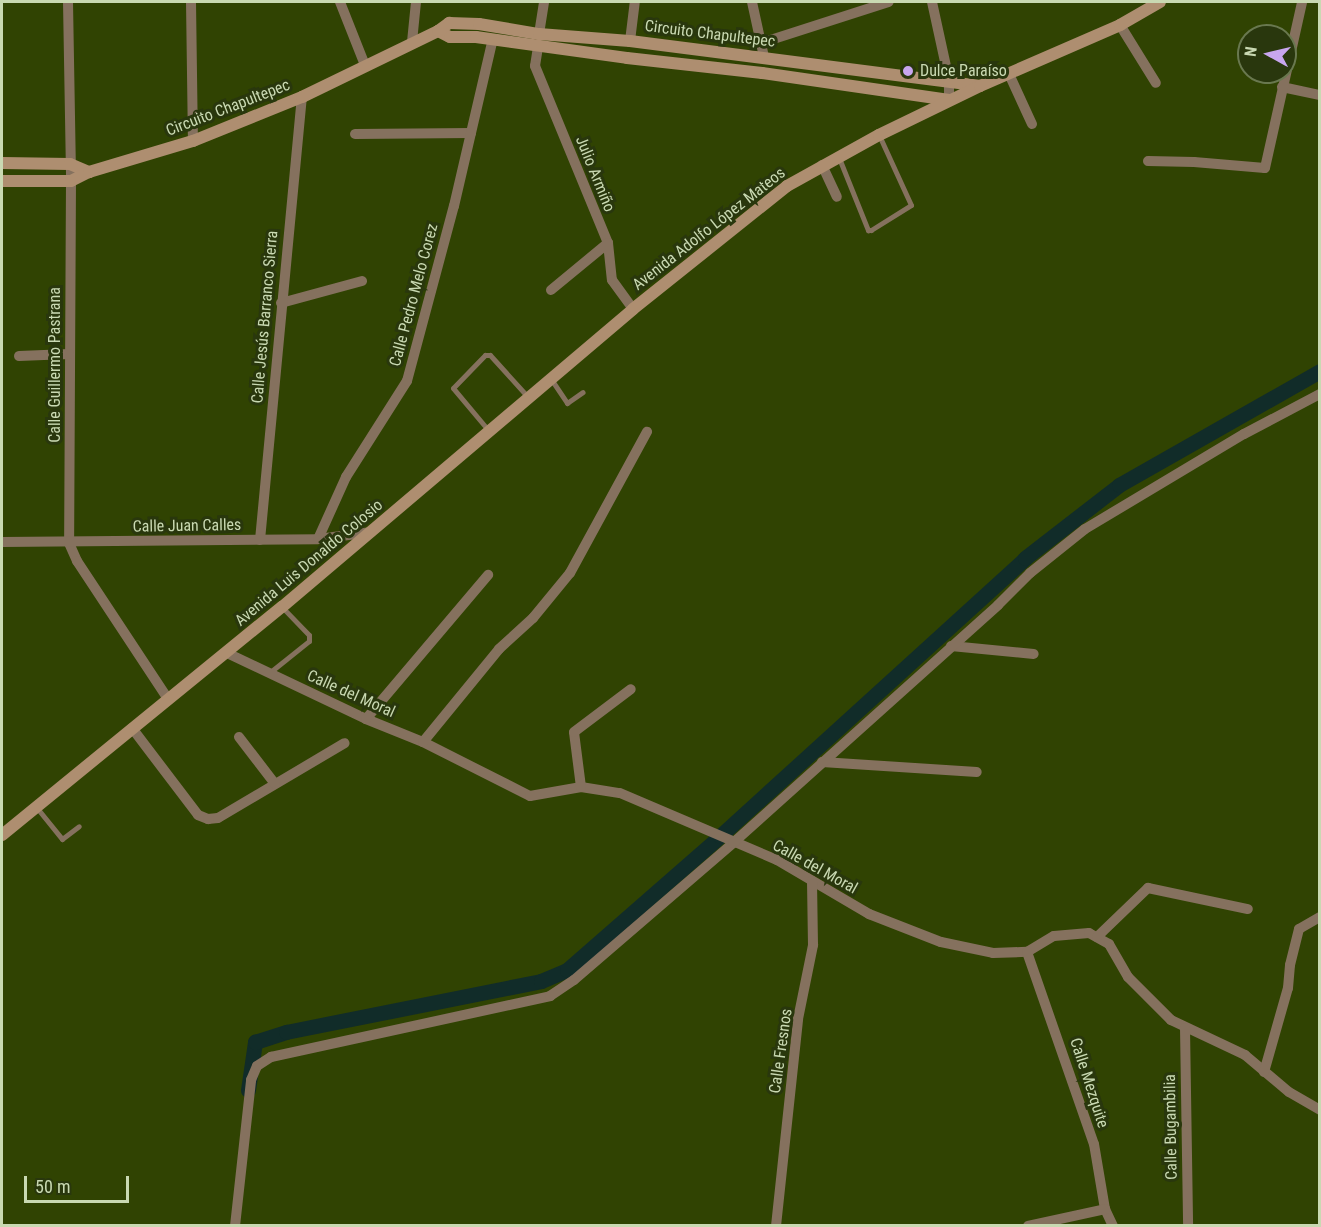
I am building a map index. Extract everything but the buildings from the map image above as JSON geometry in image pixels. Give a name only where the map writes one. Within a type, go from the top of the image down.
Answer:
[{"type":"main road","name":"Avenida Adolfo López Mateos","points":[[633,309],[787,186],[822,165],[949,100],[1120,25],[1160,2]]},
{"type":"main road","name":"Circuito Chapultepec","points":[[2,181],[70,181],[89,172],[193,141],[302,97],[438,31],[449,23],[468,23],[538,40],[949,100]]},
{"type":"main road","name":"Circuito Chapultepec","points":[[438,31],[450,37],[630,40],[949,80],[980,86]]},
{"type":"main road","points":[[2,163],[70,164],[89,172]]},
{"type":"main road","name":"Avenida Luis Donaldo Colosio","points":[[2,835],[372,532],[633,309]]},
{"type":"street","name":"Calle Guillermo Pastrana","points":[[68,2],[69,543],[77,561],[168,699]]},
{"type":"street","points":[[191,2],[193,141]]},
{"type":"street","points":[[340,2],[365,65]]},
{"type":"street","points":[[412,42],[416,2]]},
{"type":"street","name":"Julio Armiño","points":[[544,2],[535,66],[608,243],[612,280],[633,309]]},
{"type":"street","points":[[630,40],[635,2]]},
{"type":"street","points":[[752,2],[764,57]]},
{"type":"street","points":[[761,43],[889,2]]},
{"type":"street","points":[[932,2],[949,80],[949,100]]},
{"type":"street","points":[[1148,161],[1265,168],[1302,2]]},
{"type":"street","points":[[1120,25],[1156,83]]},
{"type":"street","name":"Calle Pedro Melo Corez","points":[[318,539],[346,477],[407,381],[493,39]]},
{"type":"street","points":[[1009,74],[1032,124]]},
{"type":"street","points":[[1282,87],[1320,95]]},
{"type":"street","name":"Calle Jesús Barranco Sierra","points":[[260,540],[302,97]]},
{"type":"street","points":[[355,134],[471,133]]},
{"type":"street","points":[[822,165],[837,197]]},
{"type":"street","points":[[551,290],[608,243]]},
{"type":"street","points":[[281,303],[362,281]]},
{"type":"street","points":[[19,356],[69,354]]},
{"type":"street","points":[[235,1226],[251,1080],[257,1066],[271,1057],[550,996],[574,980],[822,762],[1030,573],[1085,529],[1244,434],[1320,394]]},
{"type":"street","points":[[418,740],[499,648],[533,618],[570,573],[647,432]]},
{"type":"street","name":"Calle Juan Calles","points":[[2,542],[318,539],[372,532]]},
{"type":"street","points":[[371,720],[488,575]]},
{"type":"street","points":[[951,646],[1034,654]]},
{"type":"street","name":"Calle del Moral","points":[[226,653],[418,740],[530,795],[581,787],[620,793],[730,842],[777,860],[869,914],[941,942],[993,953],[1027,952],[1054,936],[1089,933],[1097,937]]},
{"type":"street","points":[[581,787],[574,732],[631,689]]},
{"type":"street","points":[[132,728],[198,815],[208,819],[218,818],[345,743]]},
{"type":"street","points":[[239,737],[275,784]]},
{"type":"street","points":[[822,762],[977,772]]},
{"type":"street","name":"Calle Fresnos","points":[[776,1226],[798,1019],[813,945],[812,880]]},
{"type":"street","points":[[1248,909],[1148,888],[1097,937],[1109,944],[1128,977],[1171,1020],[1245,1055],[1289,1092],[1320,1110]]},
{"type":"street","points":[[1264,1072],[1288,988],[1290,965],[1299,929],[1320,917]]},
{"type":"street","name":"Calle Mezquite","points":[[1027,952],[1094,1144],[1105,1209],[1113,1226]]},
{"type":"street","name":"Calle Bugambilia","points":[[1185,1028],[1188,1226]]},
{"type":"street","points":[[1028,1226],[1105,1209]]},
{"type":"lane","points":[[838,157],[868,230],[872,230],[911,206],[879,135]]},
{"type":"lane","points":[[490,433],[453,388],[485,355],[490,355],[529,398]]},
{"type":"lane","points":[[551,380],[567,404],[583,392]]},
{"type":"lane","points":[[269,673],[309,641],[309,635],[282,607]]},
{"type":"lane","points":[[36,806],[62,839],[79,826]]},
{"type":"waterway","points":[[248,1090],[255,1042],[286,1032],[541,981],[567,970],[720,836],[1025,558],[1119,485],[1320,371]]},
{"type":"place","name":"Dulce Paraíso","points":[[908,71]]}]
